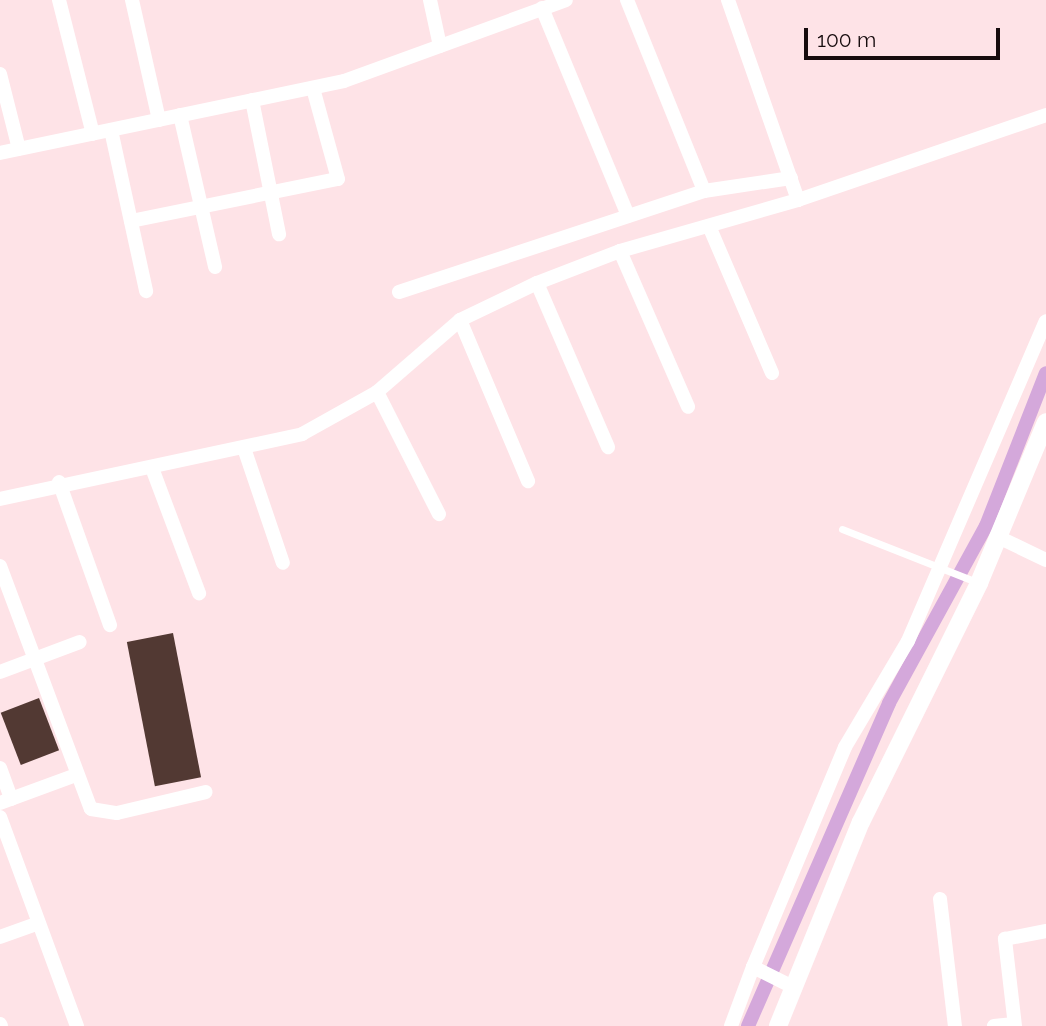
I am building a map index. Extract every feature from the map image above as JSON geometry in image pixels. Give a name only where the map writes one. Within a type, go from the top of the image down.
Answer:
[{"type":"street","points":[[59,0],[93,134]]},
{"type":"street","points":[[132,0],[159,120]]},
{"type":"street","points":[[430,0],[440,46]]},
{"type":"street","points":[[0,153],[313,88],[566,0]]},
{"type":"street","points":[[627,0],[704,191]]},
{"type":"street","points":[[728,0],[795,189]]},
{"type":"street","points":[[542,8],[628,216]]},
{"type":"street","points":[[0,74],[19,149]]},
{"type":"street","points":[[131,221],[338,179],[313,88]]},
{"type":"street","points":[[252,100],[279,234]]},
{"type":"street","points":[[0,499],[59,482],[245,451],[343,416],[377,392],[460,320],[537,283],[620,251],[709,226],[795,189],[1046,115]]},
{"type":"street","points":[[180,116],[215,267]]},
{"type":"street","points":[[111,130],[146,290]]},
{"type":"street","points":[[399,292],[704,191],[795,189]]},
{"type":"street","points":[[709,226],[772,373]]},
{"type":"street","points":[[620,251],[688,407]]},
{"type":"street","points":[[537,283],[608,447]]},
{"type":"street","points":[[460,320],[528,481]]},
{"type":"street","points":[[731,1026],[760,970],[845,747],[908,642],[947,570],[1046,321]]},
{"type":"street","points":[[377,392],[439,514]]},
{"type":"street","points":[[778,1026],[791,986],[861,822],[998,537],[1046,422]]},
{"type":"street","points":[[245,451],[284,563]]},
{"type":"street","points":[[152,468],[199,593]]},
{"type":"street","points":[[59,482],[110,625]]},
{"type":"street","points":[[998,537],[1046,560]]},
{"type":"street","points":[[0,566],[91,810],[101,814],[206,792]]},
{"type":"street","points":[[0,672],[80,642]]},
{"type":"street","points":[[0,768],[6,801],[76,775]]},
{"type":"street","points":[[0,817],[78,1026]]},
{"type":"street","points":[[940,899],[955,1026]]},
{"type":"street","points":[[0,937],[39,923]]},
{"type":"street","points":[[994,1026],[1014,1025],[1004,939],[1046,931]]},
{"type":"street","points":[[760,970],[791,986]]},
{"type":"lane","points":[[842,529],[976,582]]},
{"type":"building","points":[[173,633],[201,777],[155,786],[127,642]]},
{"type":"building","points":[[39,698],[59,750],[21,765],[1,713]]},
{"type":"waterway","points":[[748,1026],[889,703],[986,526],[1046,373]]}]
